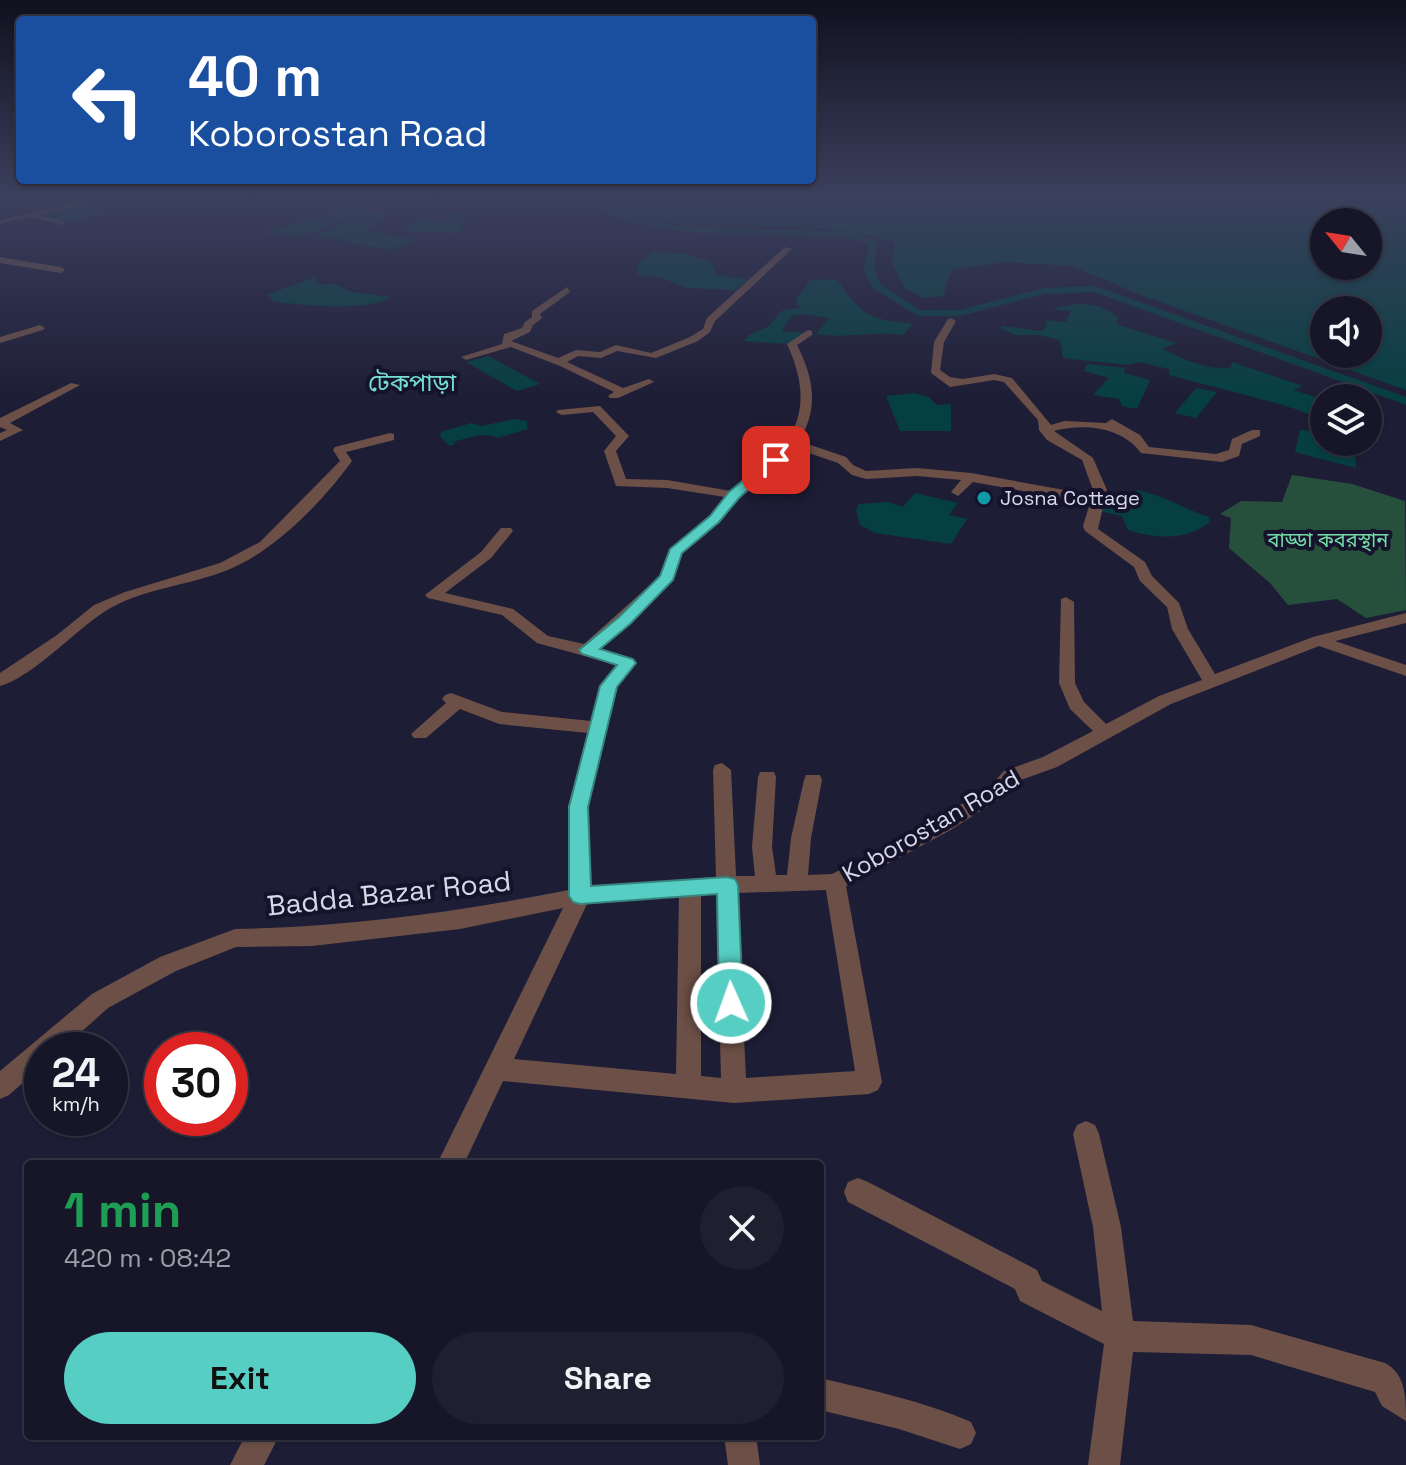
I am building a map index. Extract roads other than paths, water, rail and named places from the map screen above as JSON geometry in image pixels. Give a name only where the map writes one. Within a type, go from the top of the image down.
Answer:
[{"type":"street","points":[[21,263],[61,270]]},
{"type":"street","points":[[558,362],[576,353],[601,355],[616,348],[652,356],[694,339],[707,330],[710,320],[772,263]]},
{"type":"street","points":[[508,345],[506,338],[527,330],[528,324],[537,318],[535,313],[567,290]]},
{"type":"street","points":[[951,321],[939,342],[935,371],[947,380],[966,382]]},
{"type":"street","points":[[0,340],[40,328]]},
{"type":"street","points":[[587,650],[647,598],[667,577],[675,552],[715,519],[734,495],[792,443],[804,426],[809,383],[792,344],[808,333]]},
{"type":"street","points":[[466,357],[508,345],[558,362],[622,392]]},
{"type":"street","points":[[950,384],[994,377],[1008,380],[1043,419],[1045,430],[1074,453],[1087,458],[1100,490],[1090,526],[1092,531],[1140,565],[1145,578],[1174,606],[1180,629],[1211,681]]},
{"type":"street","points":[[596,408],[599,403],[649,382]]},
{"type":"street","points":[[0,423],[75,385]]},
{"type":"street","points":[[596,408],[623,436],[610,451],[621,483],[667,484],[734,495]]},
{"type":"street","points":[[562,412],[596,408]]},
{"type":"street","points":[[0,423],[17,430],[0,437]]},
{"type":"street","points":[[1045,430],[1064,425],[1113,425],[1136,438],[1145,450],[1222,458],[1236,463],[1241,469]]},
{"type":"street","points":[[1222,458],[1221,455],[1235,453],[1236,442],[1256,433]]},
{"type":"street","points":[[2,678],[63,638],[99,608],[130,595],[225,566],[265,545],[332,479],[346,461],[339,450],[390,437]]},
{"type":"street","points":[[792,443],[842,460],[845,465],[866,475],[880,477],[903,472],[971,477],[1097,500]]},
{"type":"street","points":[[958,492],[971,477]]},
{"type":"street","points":[[452,1160],[580,896],[578,807],[609,686],[627,663],[543,640],[507,612],[433,595],[486,555],[506,531]]},
{"type":"street","points":[[1066,602],[1067,683],[1076,705],[1104,732]]},
{"type":"street","name":"Koborostan Road","points":[[580,896],[690,886],[835,882],[942,826],[997,791],[1011,776],[1050,762],[1165,700],[1319,640],[1406,618]]},
{"type":"street","points":[[1319,640],[1406,671]]},
{"type":"street","points":[[420,734],[454,700],[499,718],[600,728]]},
{"type":"street","points":[[722,770],[734,1091]]},
{"type":"street","points":[[766,884],[762,847],[767,777]]},
{"type":"street","points":[[797,883],[801,838],[813,780]]},
{"type":"street","points":[[497,1069],[734,1091],[869,1082],[835,882]]},
{"type":"street","points":[[688,1087],[690,886]]},
{"type":"street","name":"Badda Bazar Road","points":[[65,1032],[100,1001],[168,964],[235,938],[312,937],[415,926],[518,910],[580,896]]},
{"type":"street","name":"Badda Bazar Road","points":[[0,1087],[24,1067]]},
{"type":"street","points":[[1086,1134],[1107,1227],[1120,1336],[1104,1465]]},
{"type":"street","points":[[858,1192],[1027,1280],[1030,1291],[1120,1336],[1251,1340],[1385,1379],[1393,1395],[1406,1405]]},
{"type":"street","points":[[824,1395],[899,1413],[960,1433]]},
{"type":"street","points":[[246,1465],[261,1440]]},
{"type":"street","points":[[741,1440],[744,1465]]},
{"type":"waterway","points":[[870,263],[877,287],[918,313],[960,313],[1044,291],[1095,289],[1406,401]]},
{"type":"place","name":"Josna Cottage","points":[[984,498]]},
{"type":"district","name":"টেকপাড়া","points":[[412,383]]},
{"type":"park label","name":"বাড্ডা কবরস্থান","points":[[1328,540]]}]
